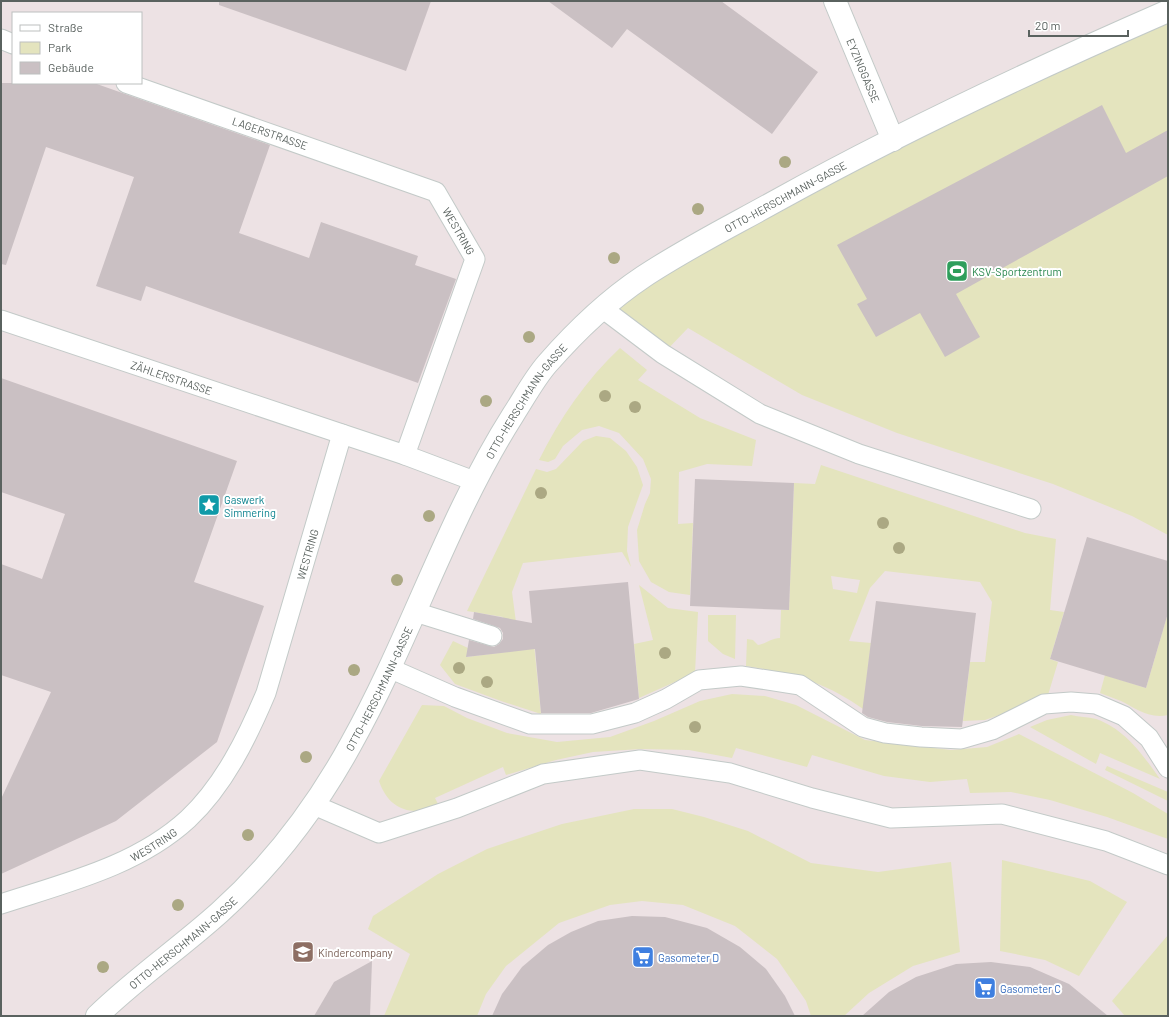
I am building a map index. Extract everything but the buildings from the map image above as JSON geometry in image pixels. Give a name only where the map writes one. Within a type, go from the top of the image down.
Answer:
[{"type":"street","name":"EYZINGGASSE","points":[[835,1],[893,140]]},
{"type":"street","name":"OTTO-HERSCHMANN-GASSE","points":[[97,1016],[124,990],[219,913],[260,872],[314,805],[352,744],[415,612],[474,481],[493,447],[544,366],[602,308],[641,278],[686,250],[818,177],[1077,51],[1168,11]]},
{"type":"lane","points":[[1,39],[12,44]]},
{"type":"lane","name":"LAGERSTRASSE","points":[[129,84],[414,184]]},
{"type":"lane","name":"WESTRING","points":[[405,455],[475,259],[436,192],[414,184]]},
{"type":"lane","points":[[602,308],[663,354],[760,414],[859,454],[1031,509]]},
{"type":"lane","name":"ZÄHLERSTRASSE","points":[[1,320],[342,434]]},
{"type":"lane","points":[[342,434],[405,455],[474,481]]},
{"type":"lane","name":"WESTRING","points":[[1,904],[103,869],[134,855],[187,819],[225,772],[250,729],[266,694],[342,434]]},
{"type":"lane","points":[[415,612],[492,636]]},
{"type":"lane","points":[[389,668],[456,697],[530,724],[592,724],[635,713],[666,699],[699,680],[741,676],[800,685],[863,727],[885,733],[922,737],[961,739],[992,730],[1044,704],[1071,702],[1096,704],[1124,716],[1149,738],[1168,768]]},
{"type":"lane","points":[[314,805],[379,833],[457,808],[543,774],[640,760],[730,773],[812,798],[890,818],[1002,814],[1106,841],[1168,865]]},
{"type":"green space","name":"KSV-Sportzentrum","points":[[1168,11],[1168,535],[1132,516],[1053,484],[897,433],[802,395],[688,328],[663,354],[602,308],[641,278]]},
{"type":"green space","points":[[620,348],[647,370],[638,380],[700,418],[756,440],[752,466],[707,464],[679,472],[678,524],[693,523],[690,595],[669,592],[651,582],[639,561],[637,530],[650,493],[651,479],[643,459],[619,433],[599,426],[582,430],[563,446],[555,459],[548,462],[539,460],[556,429],[585,386]]},
{"type":"green space","points":[[596,436],[610,438],[626,451],[637,467],[643,485],[628,527],[627,551],[631,567],[622,552],[523,563],[512,592],[519,645],[534,644],[541,714],[455,684],[440,665],[453,641],[468,648],[467,657],[506,652],[503,617],[467,611],[536,469],[547,472],[556,469],[583,441]]},
{"type":"green space","points":[[821,465],[1025,533],[1056,539],[1050,610],[1064,612],[1050,659],[1058,662],[1048,695],[1031,699],[1008,712],[985,720],[963,721],[970,662],[985,662],[992,602],[980,582],[885,571],[870,588],[849,641],[871,643],[863,709],[822,685],[778,672],[746,666],[747,639],[753,640],[758,645],[780,638],[781,610],[789,610],[794,483],[815,484]],"holes":[[[831,576],[860,580],[857,593],[833,589]]]},
{"type":"green space","points":[[639,585],[668,608],[698,612],[695,673],[639,698],[634,644],[653,640]]},
{"type":"green space","points":[[1168,613],[1168,715],[1155,716],[1100,693],[1105,675],[1146,688]]},
{"type":"green space","points":[[708,615],[736,615],[735,659],[723,654],[708,641]]},
{"type":"green space","points":[[732,694],[765,696],[796,705],[865,740],[951,750],[987,747],[1019,734],[1133,793],[1168,814],[1168,839],[1107,817],[1050,800],[1011,792],[970,793],[967,779],[930,782],[884,776],[812,755],[807,767],[736,748],[732,758],[689,750],[641,749],[593,752],[556,760],[506,775],[503,767],[435,798],[439,806],[419,811],[410,811],[395,805],[383,791],[379,781],[422,705],[444,706],[467,718],[507,733],[557,742],[610,737],[654,721],[700,701]]},
{"type":"green space","points":[[1071,715],[1096,719],[1116,729],[1140,752],[1160,779],[1100,753],[1096,764],[1030,727],[1047,720]]},
{"type":"green space","points":[[1107,766],[1168,792],[1168,801],[1105,770]]},
{"type":"green space","points":[[634,809],[672,809],[704,817],[748,831],[811,863],[878,872],[951,862],[960,952],[913,966],[869,993],[844,1016],[811,1016],[806,1001],[777,959],[735,926],[683,905],[642,901],[610,905],[559,923],[506,966],[486,994],[477,1016],[384,1016],[410,954],[368,929],[373,916],[438,874],[487,849],[562,824]]},
{"type":"green space","points":[[1002,860],[1090,881],[1127,902],[1079,976],[1045,960],[1000,951]]},
{"type":"green space","points":[[1168,935],[1168,1016],[1125,1016],[1112,1001]]},
{"type":"place","name":"KSV-Sportzentrum","points":[[957,271]]},
{"type":"place","name":"Gaswerk Simmering","points":[[209,505]]},
{"type":"place","name":"Kindercompany","points":[[303,952]]},
{"type":"place","name":"Gasometer D","points":[[643,957]]},
{"type":"place","name":"Gasometer C","points":[[985,988]]}]
